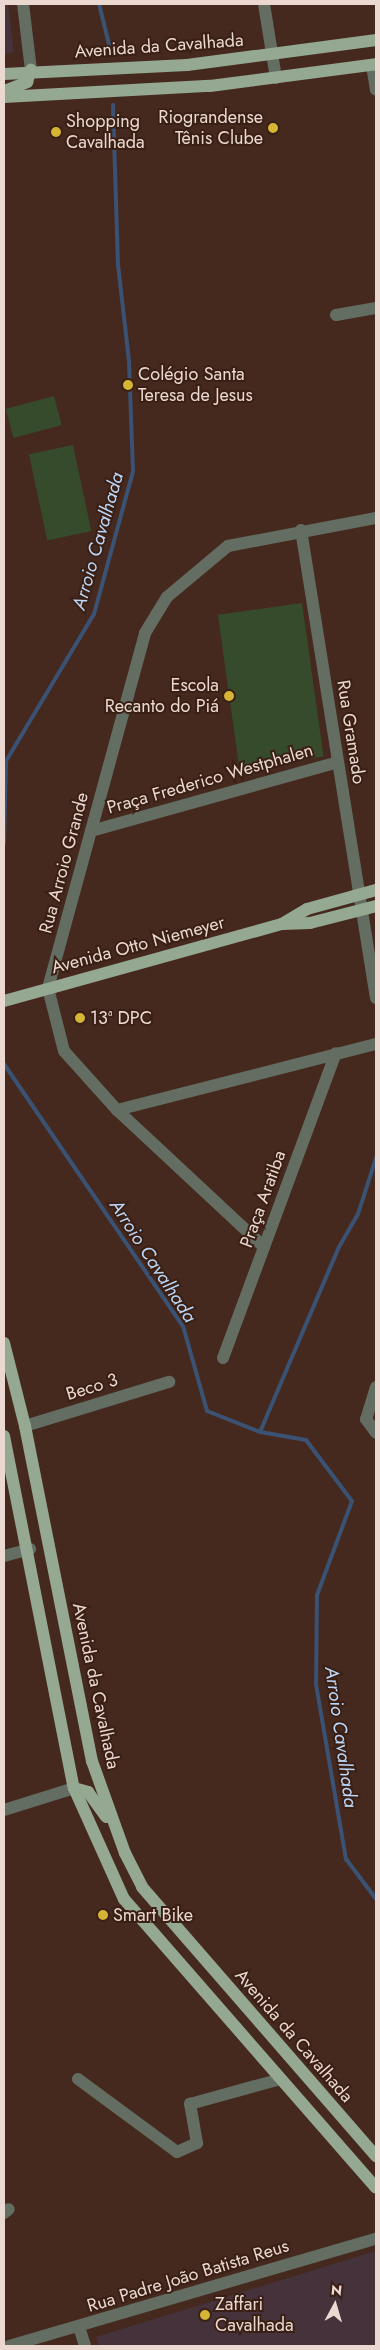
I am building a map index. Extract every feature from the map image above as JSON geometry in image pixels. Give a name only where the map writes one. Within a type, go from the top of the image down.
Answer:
[{"type":"main road","name":"Avenida da Cavalhada","points":[[4,74],[31,70],[187,65],[376,40]]},
{"type":"main road","points":[[4,98],[143,92],[276,78],[374,64]]},
{"type":"main road","points":[[4,91],[27,82],[31,70]]},
{"type":"main road","name":"Avenida Otto Niemeyer","points":[[282,924],[307,909],[376,890]]},
{"type":"main road","name":"Avenida Otto Niemeyer","points":[[4,1001],[282,924],[310,923],[376,906]]},
{"type":"main road","name":"Avenida da Cavalhada","points":[[4,1344],[25,1426],[92,1761],[125,1852],[142,1887],[376,2156]]},
{"type":"main road","points":[[4,1436],[30,1549],[74,1788],[124,1899],[376,2188]]},
{"type":"main road","points":[[74,1788],[88,1792],[99,1805],[125,1852]]},
{"type":"street","points":[[22,4],[31,70]]},
{"type":"street","points":[[264,4],[276,78]]},
{"type":"street","points":[[374,64],[376,90]]},
{"type":"street","points":[[336,315],[376,308]]},
{"type":"street","name":"Rua Arroio Grande","points":[[264,1247],[116,1110],[64,1051],[48,988],[145,633],[167,597],[228,546],[301,530],[376,518]]},
{"type":"street","name":"Rua Gramado","points":[[301,530],[376,998]]},
{"type":"street","name":"Praça Frederico Westphalen","points":[[91,831],[338,762]]},
{"type":"street","points":[[116,1110],[376,1044]]},
{"type":"street","name":"Praça Aratiba","points":[[222,1358],[336,1053]]},
{"type":"street","name":"Beco 3","points":[[25,1426],[169,1382]]},
{"type":"street","points":[[376,1387],[366,1419],[376,1434]]},
{"type":"street","points":[[4,1556],[30,1549]]},
{"type":"street","points":[[4,1810],[74,1788]]},
{"type":"street","points":[[78,2079],[177,2152],[196,2143],[190,2104],[281,2079]]},
{"type":"street","name":"Rua Padre João Batista Reus","points":[[9,2346],[376,2239]]},
{"type":"street","points":[[79,2327],[85,2346]]},
{"type":"shaded area","points":[[4,4],[8,4],[14,52],[4,55]]},
{"type":"shaded area","points":[[376,2251],[376,2346],[99,2346],[96,2337]]},
{"type":"green space","points":[[54,396],[62,425],[13,438],[6,409]]},
{"type":"green space","points":[[73,445],[91,531],[47,540],[29,454]]},
{"type":"green space","points":[[302,603],[324,756],[239,768],[218,615]]},
{"type":"waterway","name":"Arroio Cavalhada","points":[[99,4],[110,48]]},
{"type":"waterway","name":"Arroio Cavalhada","points":[[4,843],[6,761],[94,614],[133,471],[129,361],[118,265],[113,105]]},
{"type":"waterway","name":"Arroio Cavalhada","points":[[4,1064],[183,1326],[207,1411],[260,1432],[306,1440],[352,1501],[317,1595],[316,1684],[346,1859],[376,1899]]},
{"type":"waterway","points":[[260,1432],[339,1247],[358,1214],[376,1158]]},
{"type":"place","name":"Riograndense Tênis Clube","points":[[273,128]]},
{"type":"place","name":"Shopping Cavalhada","points":[[56,132]]},
{"type":"place","name":"Colégio Santa Teresa de Jesus","points":[[128,385]]},
{"type":"place","name":"Escola Recanto do Piá","points":[[229,696]]},
{"type":"place","name":"13ª DPC","points":[[80,1018]]},
{"type":"place","name":"Smart Bike","points":[[103,1915]]},
{"type":"place","name":"Zaffari Cavalhada","points":[[205,2315]]}]
